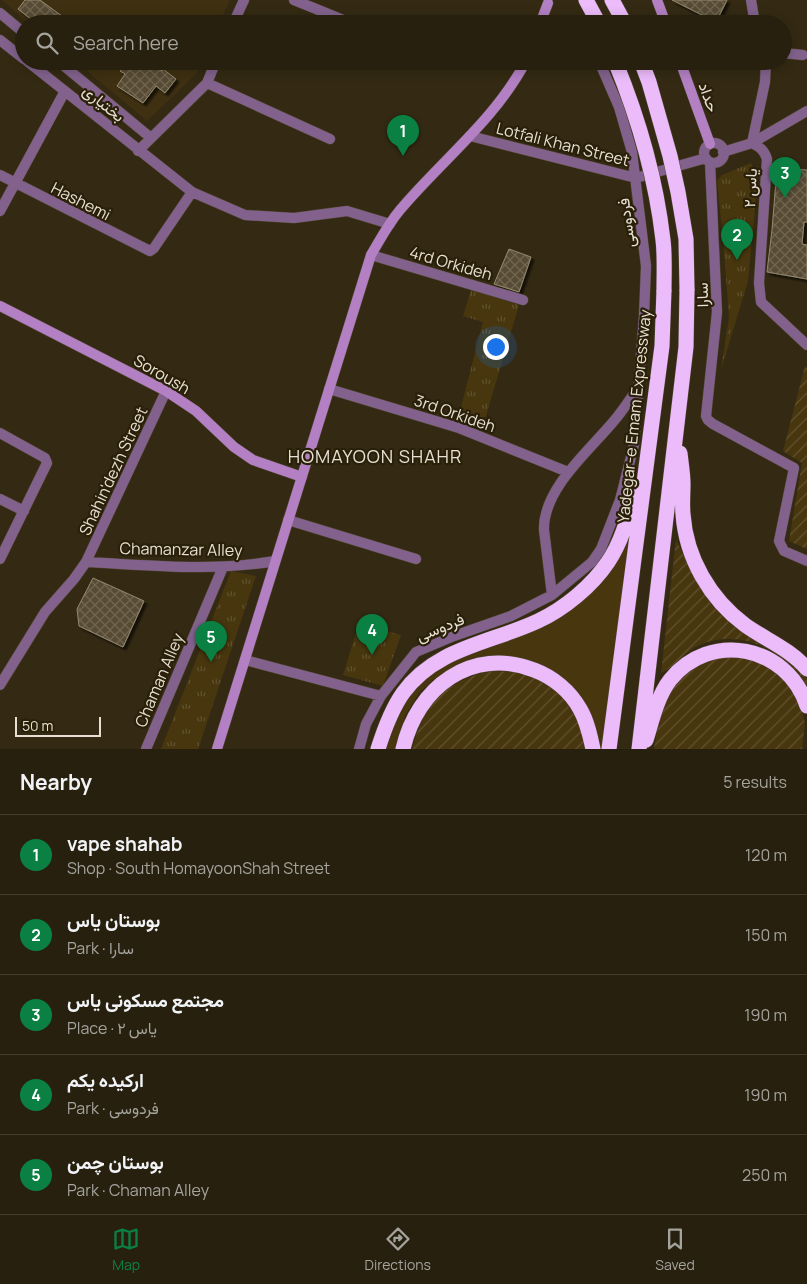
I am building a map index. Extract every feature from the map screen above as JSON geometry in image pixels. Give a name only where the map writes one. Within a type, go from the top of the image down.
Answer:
[{"type":"highway","points":[[586,0],[594,15]]},
{"type":"highway","points":[[612,0],[620,15]]},
{"type":"highway","name":"Yadegar-e Emam Expressway","points":[[610,749],[662,346],[664,290],[663,242],[658,205],[648,160],[619,70]]},
{"type":"highway","points":[[639,749],[686,347],[687,290],[686,238],[678,192],[670,156],[644,70]]},
{"type":"highway","points":[[677,427],[683,482],[683,516],[686,536],[696,566],[706,583],[729,611],[744,624],[784,648],[807,669]]},
{"type":"highway","points":[[378,749],[396,704],[403,693],[425,670],[443,657],[539,621],[578,594],[597,576],[614,552],[628,520],[652,428]]},
{"type":"highway","points":[[643,749],[661,695],[669,682],[687,664],[700,656],[715,652],[730,650],[746,651],[760,654],[772,660],[796,682],[804,695],[807,706]]},
{"type":"highway","points":[[403,749],[407,731],[412,721],[432,692],[442,683],[466,670],[487,664],[505,663],[524,666],[542,673],[558,683],[570,694],[580,708],[586,722],[593,749]]},
{"type":"street","points":[[237,15],[244,0]]},
{"type":"street","points":[[294,0],[331,15]]},
{"type":"street","points":[[657,0],[663,15]]},
{"type":"street","points":[[750,0],[753,15]]},
{"type":"street","points":[[544,15],[551,1]]},
{"type":"street","points":[[0,13],[15,26]]},
{"type":"street","points":[[0,40],[15,52]]},
{"type":"street","points":[[792,54],[803,55]]},
{"type":"street","name":"بختیاری","points":[[38,70],[192,192],[245,215],[294,218],[347,211],[390,224]]},
{"type":"street","name":"بختیاری","points":[[69,70],[151,138]]},
{"type":"street","points":[[138,150],[207,83],[212,70]]},
{"type":"street","points":[[217,749],[274,561],[371,255],[399,210],[470,136],[508,89],[520,70]]},
{"type":"street","name":"فردوسی","points":[[359,749],[366,724],[381,696],[416,652],[510,616],[552,595],[592,562],[601,549],[620,500],[634,446],[646,266],[632,152],[618,107],[603,70]]},
{"type":"street","name":"حداد","points":[[683,70],[710,144]]},
{"type":"street","points":[[752,143],[765,82],[766,70]]},
{"type":"street","points":[[207,83],[330,139]]},
{"type":"street","points":[[0,211],[65,91]]},
{"type":"street","points":[[723,152],[720,145],[715,143],[710,144],[704,149],[708,160],[719,161],[723,152],[752,143],[807,111]]},
{"type":"street","name":"Lotfali Khan Street","points":[[470,136],[636,178],[708,160]]},
{"type":"street","name":"یاس ۲","points":[[752,143],[764,151],[767,159],[759,284],[761,302],[807,345]]},
{"type":"street","name":"سارا","points":[[708,160],[717,312],[706,409],[708,420],[794,468],[779,541],[784,551],[807,561]]},
{"type":"street","name":"Hashemi","points":[[0,175],[14,184],[150,251],[154,248],[192,192]]},
{"type":"street","name":"4rd Orkideh","points":[[371,255],[523,300]]},
{"type":"street","name":"Soroush","points":[[0,306],[166,391],[196,412],[234,447],[253,460],[302,477]]},
{"type":"street","points":[[552,595],[544,521],[549,505],[568,472],[614,422],[638,388]]},
{"type":"street","name":"3rd Orkideh","points":[[329,389],[459,428],[568,472]]},
{"type":"street","name":"Shahin'dezh Street","points":[[0,686],[45,612],[74,579],[86,562],[166,391]]},
{"type":"street","points":[[0,433],[47,460],[0,558]]},
{"type":"street","points":[[0,498],[24,510]]},
{"type":"street","points":[[288,520],[416,559]]},
{"type":"street","name":"Chamanzar Alley","points":[[86,562],[223,567],[274,561]]},
{"type":"street","name":"Chaman Alley","points":[[146,749],[223,567]]},
{"type":"street","points":[[245,660],[381,696]]},
{"type":"shaded area","points":[[2,0],[230,0],[223,15],[20,15]]},
{"type":"shaded area","points":[[86,70],[198,70],[147,121]]},
{"type":"green space","points":[[751,163],[758,177],[748,281],[721,370],[729,317],[717,181],[722,175]]},
{"type":"green space","points":[[471,290],[519,305],[485,419],[460,411],[483,322],[463,316]]},
{"type":"green space","points":[[805,366],[807,368],[807,549],[789,541],[802,463],[783,451]]},
{"type":"green space","points":[[635,513],[604,749],[597,749],[548,668],[523,659],[497,656],[467,661],[449,669],[432,681],[419,693],[405,716],[396,749],[382,749],[409,693],[437,667],[571,608]]},
{"type":"green space","points":[[676,539],[695,580],[712,605],[725,618],[802,670],[807,679],[807,688],[798,674],[773,652],[743,640],[711,641],[695,647],[661,673]]},
{"type":"green space","points":[[231,571],[256,576],[198,749],[161,749]]},
{"type":"green space","points":[[359,623],[401,635],[383,686],[343,675]]},
{"type":"green space","points":[[751,657],[785,677],[802,708],[805,724],[802,749],[654,749],[659,716],[675,682],[690,668],[711,658]]},
{"type":"green space","points":[[490,671],[514,672],[534,677],[561,694],[575,710],[589,749],[412,749],[423,719],[438,697],[459,682]]},
{"type":"building","points":[[25,0],[40,0],[61,15],[26,15],[18,9]]},
{"type":"building","points":[[672,0],[727,0],[720,15],[702,15]]},
{"type":"building","points":[[164,70],[176,79],[165,93],[156,86],[143,103],[117,86],[125,74],[120,71]]},
{"type":"building","points":[[777,168],[807,170],[807,222],[804,222],[802,244],[807,245],[807,279],[767,272]]},
{"type":"building","points":[[509,249],[531,257],[519,292],[494,284]]},
{"type":"building","points":[[93,578],[144,601],[123,647],[79,626],[77,609]]},
{"type":"place","name":"vape shahab","points":[[403,156]]},
{"type":"place","name":"مجتمع مسکونی یاس","points":[[785,198]]},
{"type":"place","name":"بوستان یاس","points":[[737,260]]},
{"type":"place","name":"ارکیده یکم","points":[[372,655]]},
{"type":"place","name":"بوستان چمن","points":[[211,662]]},
{"type":"district","name":"HOMAYOON SHAHR","points":[[375,456]]}]
